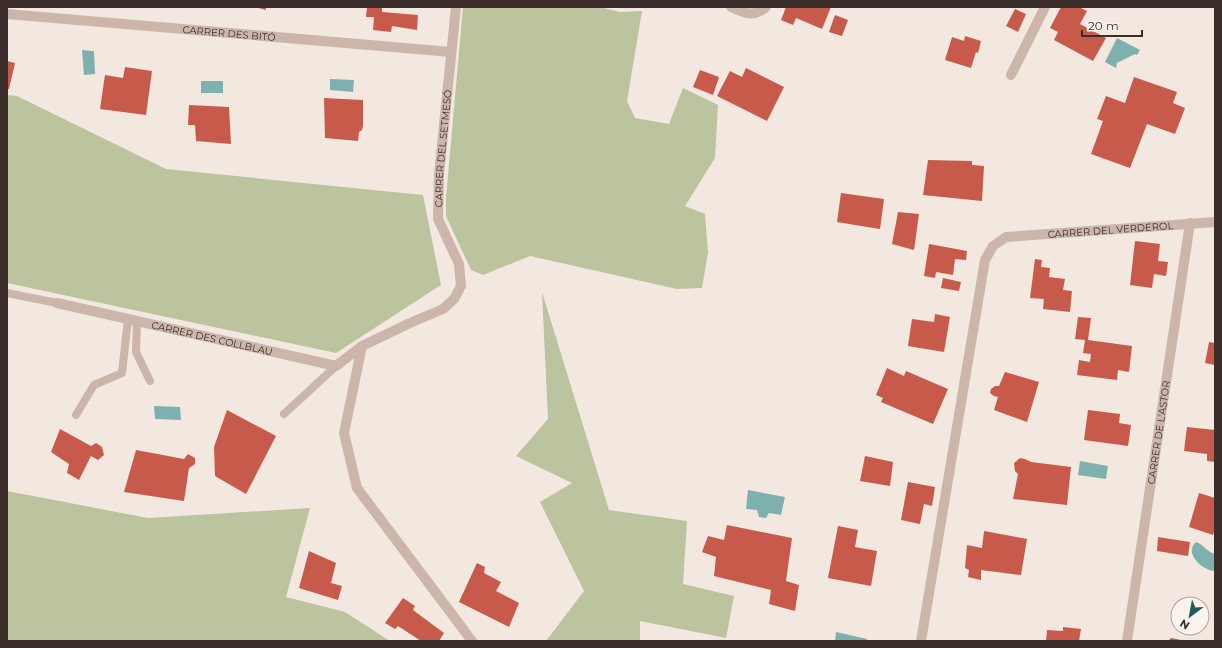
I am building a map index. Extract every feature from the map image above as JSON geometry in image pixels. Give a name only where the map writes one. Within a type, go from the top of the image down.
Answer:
[{"type":"street","name":"CARRER DEL SETMESÓ","points":[[362,346],[443,309],[454,299],[461,286],[459,264],[438,219],[439,174],[456,7]]},
{"type":"street","points":[[731,7],[747,14],[759,13],[766,7]]},
{"type":"street","points":[[1011,75],[1046,7]]},
{"type":"street","name":"CARRER DES BITÓ","points":[[7,14],[451,52]]},
{"type":"street","name":"CARRER DEL VERDEROL","points":[[921,641],[985,260],[993,246],[1006,237],[1215,222]]},
{"type":"street","name":"CARRER DE L'ASTOR","points":[[1127,641],[1190,223]]},
{"type":"street","name":"CARRER DES COLLBLAU","points":[[57,303],[336,366]]},
{"type":"street","points":[[336,366],[362,346]]},
{"type":"street","points":[[362,346],[344,433],[357,488],[472,641]]},
{"type":"lane","points":[[7,293],[57,303]]},
{"type":"lane","points":[[132,320],[136,352],[150,381]]},
{"type":"lane","points":[[76,416],[94,385],[122,374],[132,320]]},
{"type":"lane","points":[[284,414],[336,366]]},
{"type":"green space","points":[[463,7],[599,7],[620,12],[642,11],[627,101],[635,118],[669,124],[683,88],[718,105],[715,158],[685,206],[705,214],[708,252],[702,288],[677,289],[530,256],[483,275],[471,270],[446,216],[446,198]]},
{"type":"green space","points":[[7,95],[17,96],[166,169],[423,195],[441,285],[336,353],[7,283]]},
{"type":"green space","points":[[542,292],[609,510],[687,521],[683,584],[734,596],[726,638],[640,621],[640,641],[546,641],[584,591],[540,502],[572,483],[516,456],[548,419]]},
{"type":"green space","points":[[7,491],[148,518],[310,508],[286,597],[345,612],[390,641],[7,641]]},
{"type":"water","points":[[1117,38],[1140,50],[1137,55],[1135,54],[1117,63],[1116,68],[1105,62]]},
{"type":"water","points":[[82,50],[94,51],[95,74],[84,75]]},
{"type":"water","points":[[330,79],[354,80],[353,92],[330,90]]},
{"type":"water","points":[[201,81],[223,81],[223,93],[201,93]]},
{"type":"water","points":[[154,406],[180,407],[181,420],[155,419]]},
{"type":"water","points":[[1080,461],[1108,466],[1106,479],[1078,475]]},
{"type":"water","points":[[748,490],[785,497],[781,515],[769,513],[766,518],[759,517],[757,510],[746,509]]},
{"type":"water","points":[[1196,542],[1215,554],[1215,571],[1205,568],[1196,561],[1192,551]]},
{"type":"water","points":[[836,632],[867,639],[867,641],[835,641]]},
{"type":"building","points":[[255,7],[266,7],[266,10]]},
{"type":"building","points":[[367,7],[382,7],[382,12],[418,15],[417,30],[392,26],[391,32],[373,30],[374,17],[366,17]]},
{"type":"building","points":[[786,7],[831,7],[822,29],[796,18],[793,25],[781,20]]},
{"type":"building","points":[[1061,7],[1079,7],[1087,11],[1080,24],[1106,38],[1093,61],[1054,40],[1058,32],[1050,28]]},
{"type":"building","points":[[1015,9],[1026,14],[1018,32],[1006,26]]},
{"type":"building","points":[[835,15],[848,20],[842,36],[829,32]]},
{"type":"building","points":[[965,36],[981,41],[978,53],[976,52],[971,68],[945,60],[952,37],[964,41]]},
{"type":"building","points":[[7,61],[15,63],[9,89],[7,89]]},
{"type":"building","points":[[125,67],[152,71],[146,115],[100,109],[105,75],[123,78]]},
{"type":"building","points":[[746,68],[784,87],[767,121],[717,96],[730,71],[742,77]]},
{"type":"building","points":[[700,70],[719,77],[713,95],[693,87]]},
{"type":"building","points":[[1134,77],[1177,92],[1173,103],[1185,108],[1175,134],[1147,124],[1130,168],[1091,154],[1103,121],[1097,119],[1106,96],[1125,103]]},
{"type":"building","points":[[324,98],[363,100],[363,126],[362,130],[359,132],[358,141],[325,138]]},
{"type":"building","points":[[189,105],[229,107],[231,144],[196,141],[195,125],[188,125]]},
{"type":"building","points":[[928,160],[972,161],[972,165],[984,166],[982,201],[923,195]]},
{"type":"building","points":[[841,193],[884,199],[880,229],[837,222]]},
{"type":"building","points":[[898,212],[919,214],[914,250],[892,244]]},
{"type":"building","points":[[1135,241],[1160,244],[1158,261],[1168,262],[1166,276],[1154,274],[1152,288],[1130,285]]},
{"type":"building","points":[[929,244],[967,251],[966,260],[955,259],[953,275],[936,272],[935,278],[924,276]]},
{"type":"building","points":[[1035,259],[1042,260],[1041,267],[1050,268],[1049,277],[1065,279],[1063,290],[1072,291],[1070,312],[1043,309],[1044,299],[1030,298]]},
{"type":"building","points":[[943,278],[961,282],[959,291],[941,288]]},
{"type":"building","points":[[935,314],[950,317],[944,352],[908,346],[912,319],[934,322]]},
{"type":"building","points":[[1078,317],[1091,318],[1088,340],[1132,346],[1129,372],[1118,370],[1117,380],[1077,375],[1079,360],[1090,362],[1091,354],[1083,353],[1085,340],[1075,339]]},
{"type":"building","points":[[1209,342],[1215,343],[1215,365],[1205,363]]},
{"type":"building","points":[[887,368],[904,376],[906,371],[948,389],[933,424],[881,402],[883,398],[876,395]]},
{"type":"building","points":[[1005,372],[1039,382],[1027,422],[994,410],[998,397],[990,393],[991,389],[995,386],[999,386]]},
{"type":"building","points":[[227,410],[276,436],[246,494],[215,476],[214,447]]},
{"type":"building","points":[[1088,410],[1120,414],[1119,423],[1131,425],[1128,446],[1084,440]]},
{"type":"building","points":[[1187,427],[1215,430],[1215,462],[1207,461],[1207,454],[1184,451]]},
{"type":"building","points":[[60,429],[91,446],[96,443],[102,447],[104,455],[98,460],[91,456],[79,480],[67,473],[69,464],[51,452]]},
{"type":"building","points":[[136,450],[184,459],[188,454],[195,458],[195,464],[189,468],[184,501],[124,492]]},
{"type":"building","points":[[865,456],[893,462],[890,486],[860,481]]},
{"type":"building","points":[[1020,458],[1031,462],[1071,467],[1067,505],[1013,499],[1018,474],[1015,471],[1014,463]]},
{"type":"building","points":[[908,482],[935,487],[932,506],[924,504],[920,524],[901,520]]},
{"type":"building","points":[[1199,493],[1215,498],[1215,529],[1213,535],[1189,527]]},
{"type":"building","points":[[727,525],[792,538],[786,581],[799,585],[795,611],[769,604],[771,590],[714,576],[716,557],[702,552],[708,536],[724,540]]},
{"type":"building","points":[[838,526],[858,530],[855,547],[877,551],[871,586],[828,578]]},
{"type":"building","points":[[984,531],[1027,539],[1021,575],[981,570],[981,580],[968,577],[969,570],[965,568],[967,545],[982,548]]},
{"type":"building","points":[[1158,537],[1190,542],[1188,556],[1157,551]]},
{"type":"building","points":[[309,551],[336,563],[331,583],[342,586],[338,600],[299,588]]},
{"type":"building","points":[[477,563],[485,567],[484,573],[501,582],[496,591],[519,603],[509,627],[459,602]]},
{"type":"building","points":[[403,598],[415,606],[413,610],[444,633],[439,641],[421,641],[398,626],[395,629],[385,623]]},
{"type":"building","points":[[1063,627],[1081,629],[1079,641],[1046,641],[1047,630],[1063,631]]},
{"type":"building","points":[[1171,638],[1181,640],[1181,641],[1168,641]]}]
